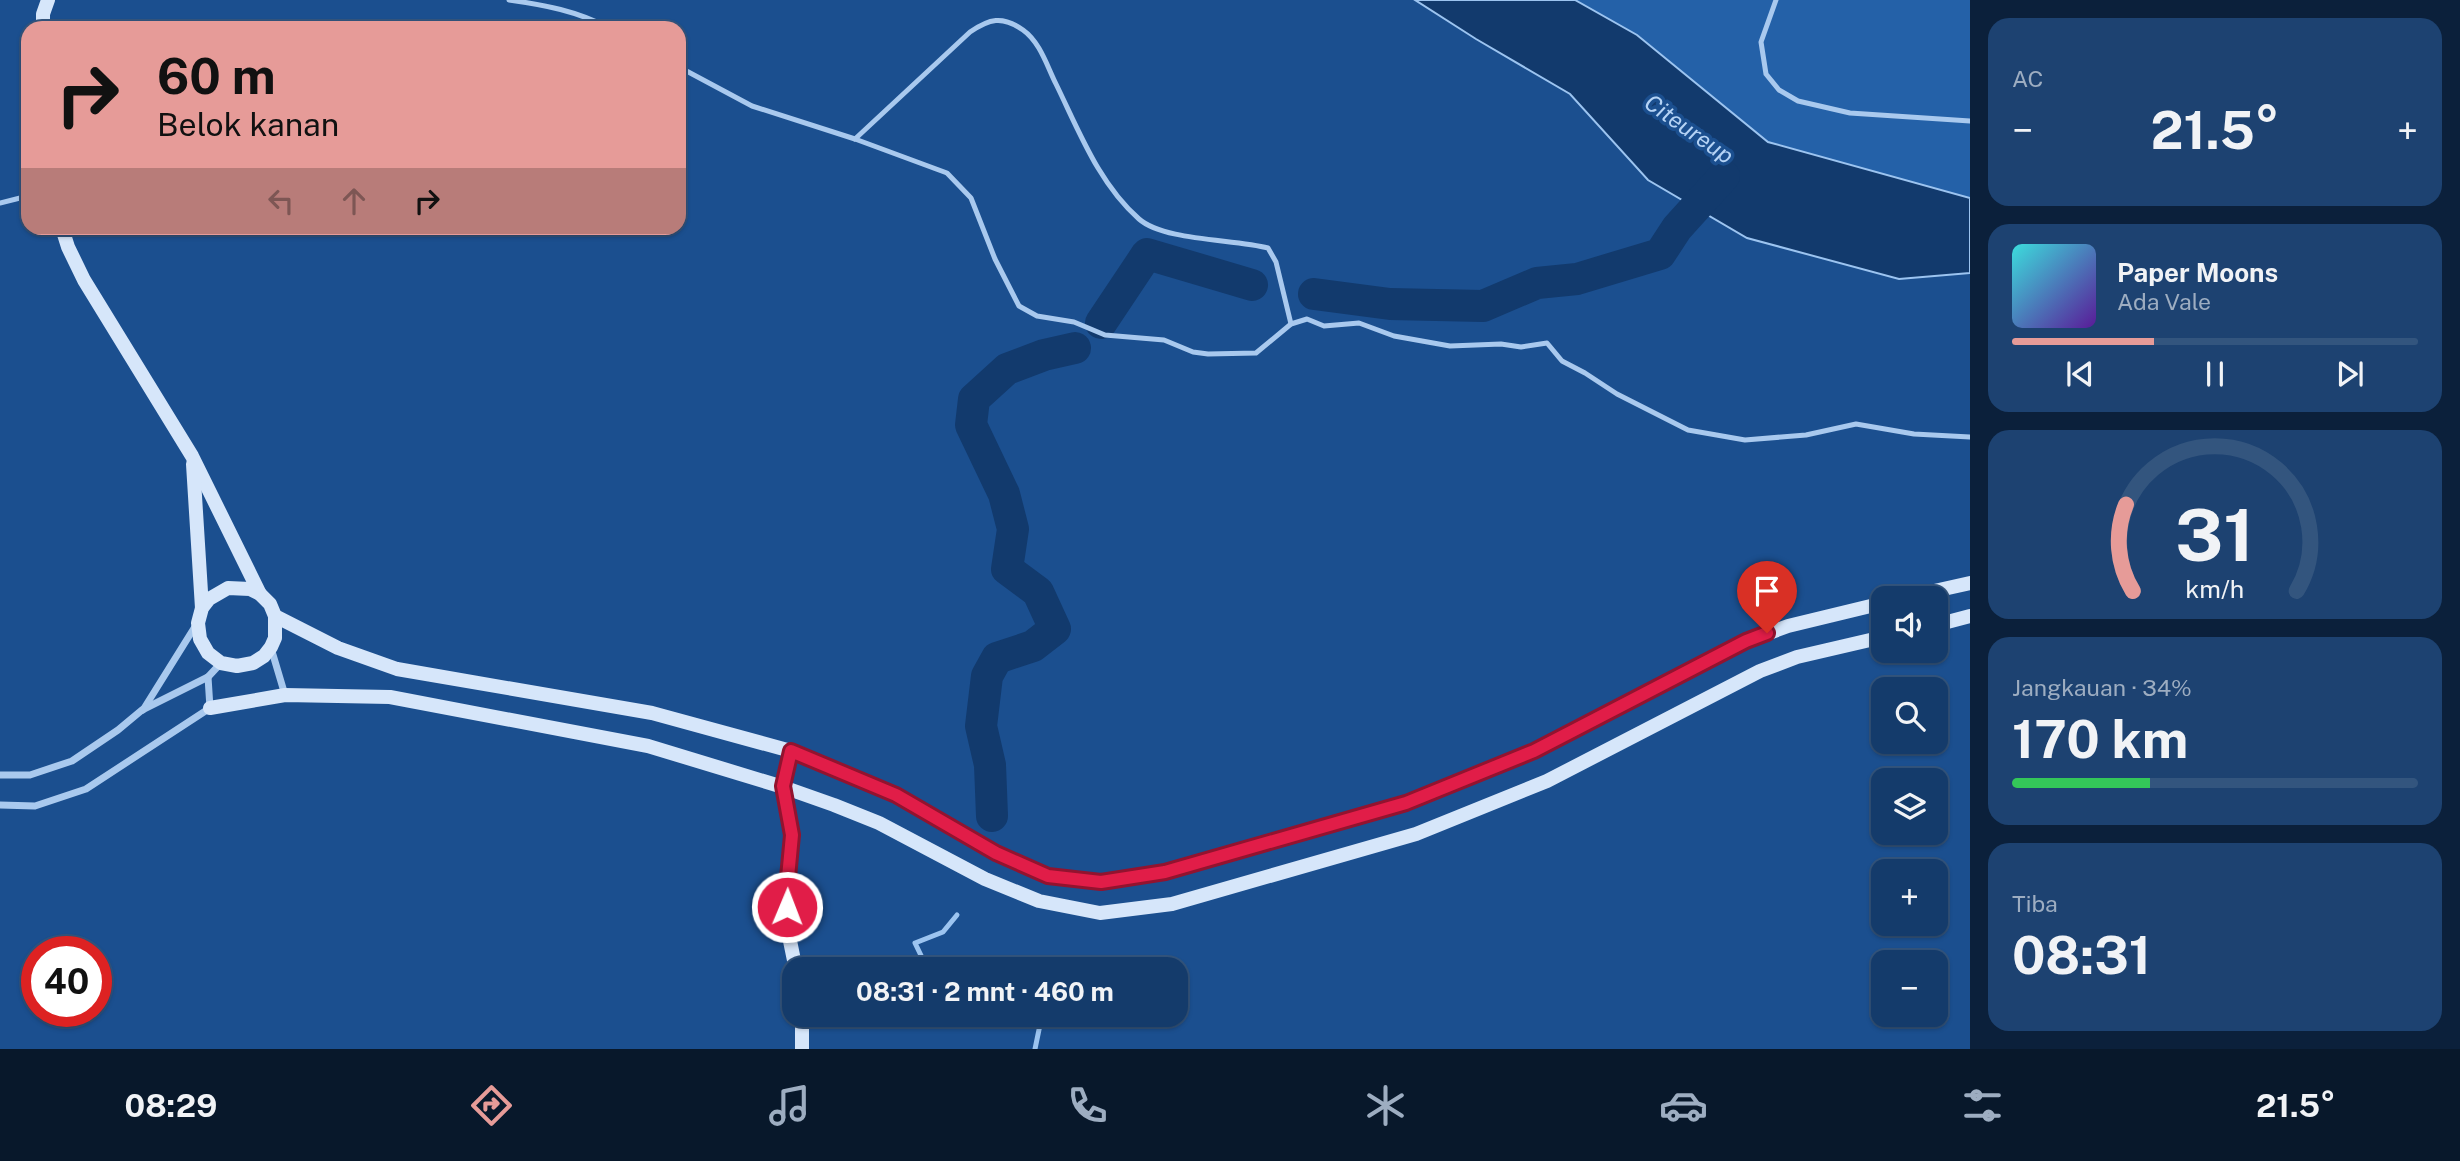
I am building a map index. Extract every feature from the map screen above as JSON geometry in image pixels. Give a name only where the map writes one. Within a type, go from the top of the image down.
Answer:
[{"type":"street","points":[[43,21],[48,0]]},
{"type":"street","points":[[64,235],[84,280],[192,456],[260,594],[270,604],[275,616],[275,638],[264,656],[253,663],[237,666],[221,663],[208,653],[200,639],[198,623]]},
{"type":"street","points":[[142,710],[198,623],[202,608],[192,456]]},
{"type":"street","points":[[1948,588],[1970,583]]},
{"type":"street","points":[[202,608],[218,592],[228,588],[239,587],[260,594]]},
{"type":"street","points":[[275,616],[338,648],[397,668],[652,713],[791,751],[896,795],[996,853],[1048,876],[1101,882],[1165,872],[1406,803],[1534,751],[1746,641],[1788,626],[1871,606]]},
{"type":"street","points":[[1948,622],[1970,617]]},
{"type":"street","points":[[0,805],[35,806],[86,789],[210,708],[285,695],[390,697],[648,746],[783,786],[879,823],[985,879],[1039,901],[1100,913],[1172,905],[1416,834],[1547,782],[1760,671],[1797,657],[1871,640]]},
{"type":"street","points":[[271,647],[285,695]]},
{"type":"street","points":[[0,775],[30,775],[72,761],[142,710],[208,677],[221,663]]},
{"type":"street","points":[[208,677],[210,708]]},
{"type":"street","points":[[791,751],[783,786],[792,835],[787,888],[789,936],[793,957]]},
{"type":"street","points":[[802,1027],[802,1049]]},
{"type":"lane","points":[[509,0],[574,12],[594,21]]},
{"type":"lane","points":[[1776,0],[1761,42],[1766,74],[1779,90],[1798,101],[1850,114],[1970,121]]},
{"type":"lane","points":[[855,139],[970,32],[986,21],[1010,23],[1031,38],[1042,53],[1103,177],[1122,202],[1150,227],[1170,233],[1268,248],[1276,262],[1291,324]]},
{"type":"lane","points":[[686,71],[752,106],[855,139],[947,173],[971,198],[1020,306],[1037,316],[1074,322],[1105,335],[1164,340],[1193,352],[1208,354],[1256,353],[1291,324],[1307,319],[1324,326],[1359,323],[1394,336],[1450,346],[1501,344],[1521,347],[1547,343],[1562,361],[1617,394],[1688,430],[1745,440],[1807,435],[1856,424],[1914,434],[1970,437]]},
{"type":"lane","points":[[0,203],[21,198]]},
{"type":"shaded area","points":[[1575,0],[1970,0],[1970,198],[1768,142],[1637,35]]},
{"type":"water","name":"Citeureup","points":[[1415,0],[1575,0],[1637,35],[1768,142],[1970,198],[1970,273],[1899,279],[1747,238],[1648,180],[1570,94]]},
{"type":"waterway","name":"Citeureup","points":[[1314,294],[1390,304],[1483,306],[1537,283],[1577,279],[1660,254],[1677,228],[1724,176]]},
{"type":"waterway","points":[[1101,323],[1147,254],[1252,285]]},
{"type":"waterway","points":[[992,816],[990,765],[981,726],[987,676],[997,658],[1033,646],[1055,629],[1038,592],[1007,569],[1013,529],[1004,494],[971,425],[974,399],[1007,369],[1044,355],[1075,348]]},
{"type":"waterway","points":[[922,957],[915,943],[943,932],[957,915]]},
{"type":"waterway","points":[[1035,1049],[1040,1027]]},
{"type":"route","points":[[787,907],[792,835],[783,786],[791,751],[896,795],[996,853],[1048,876],[1101,882],[1165,872],[1406,803],[1534,751],[1746,641],[1767,633]]}]
